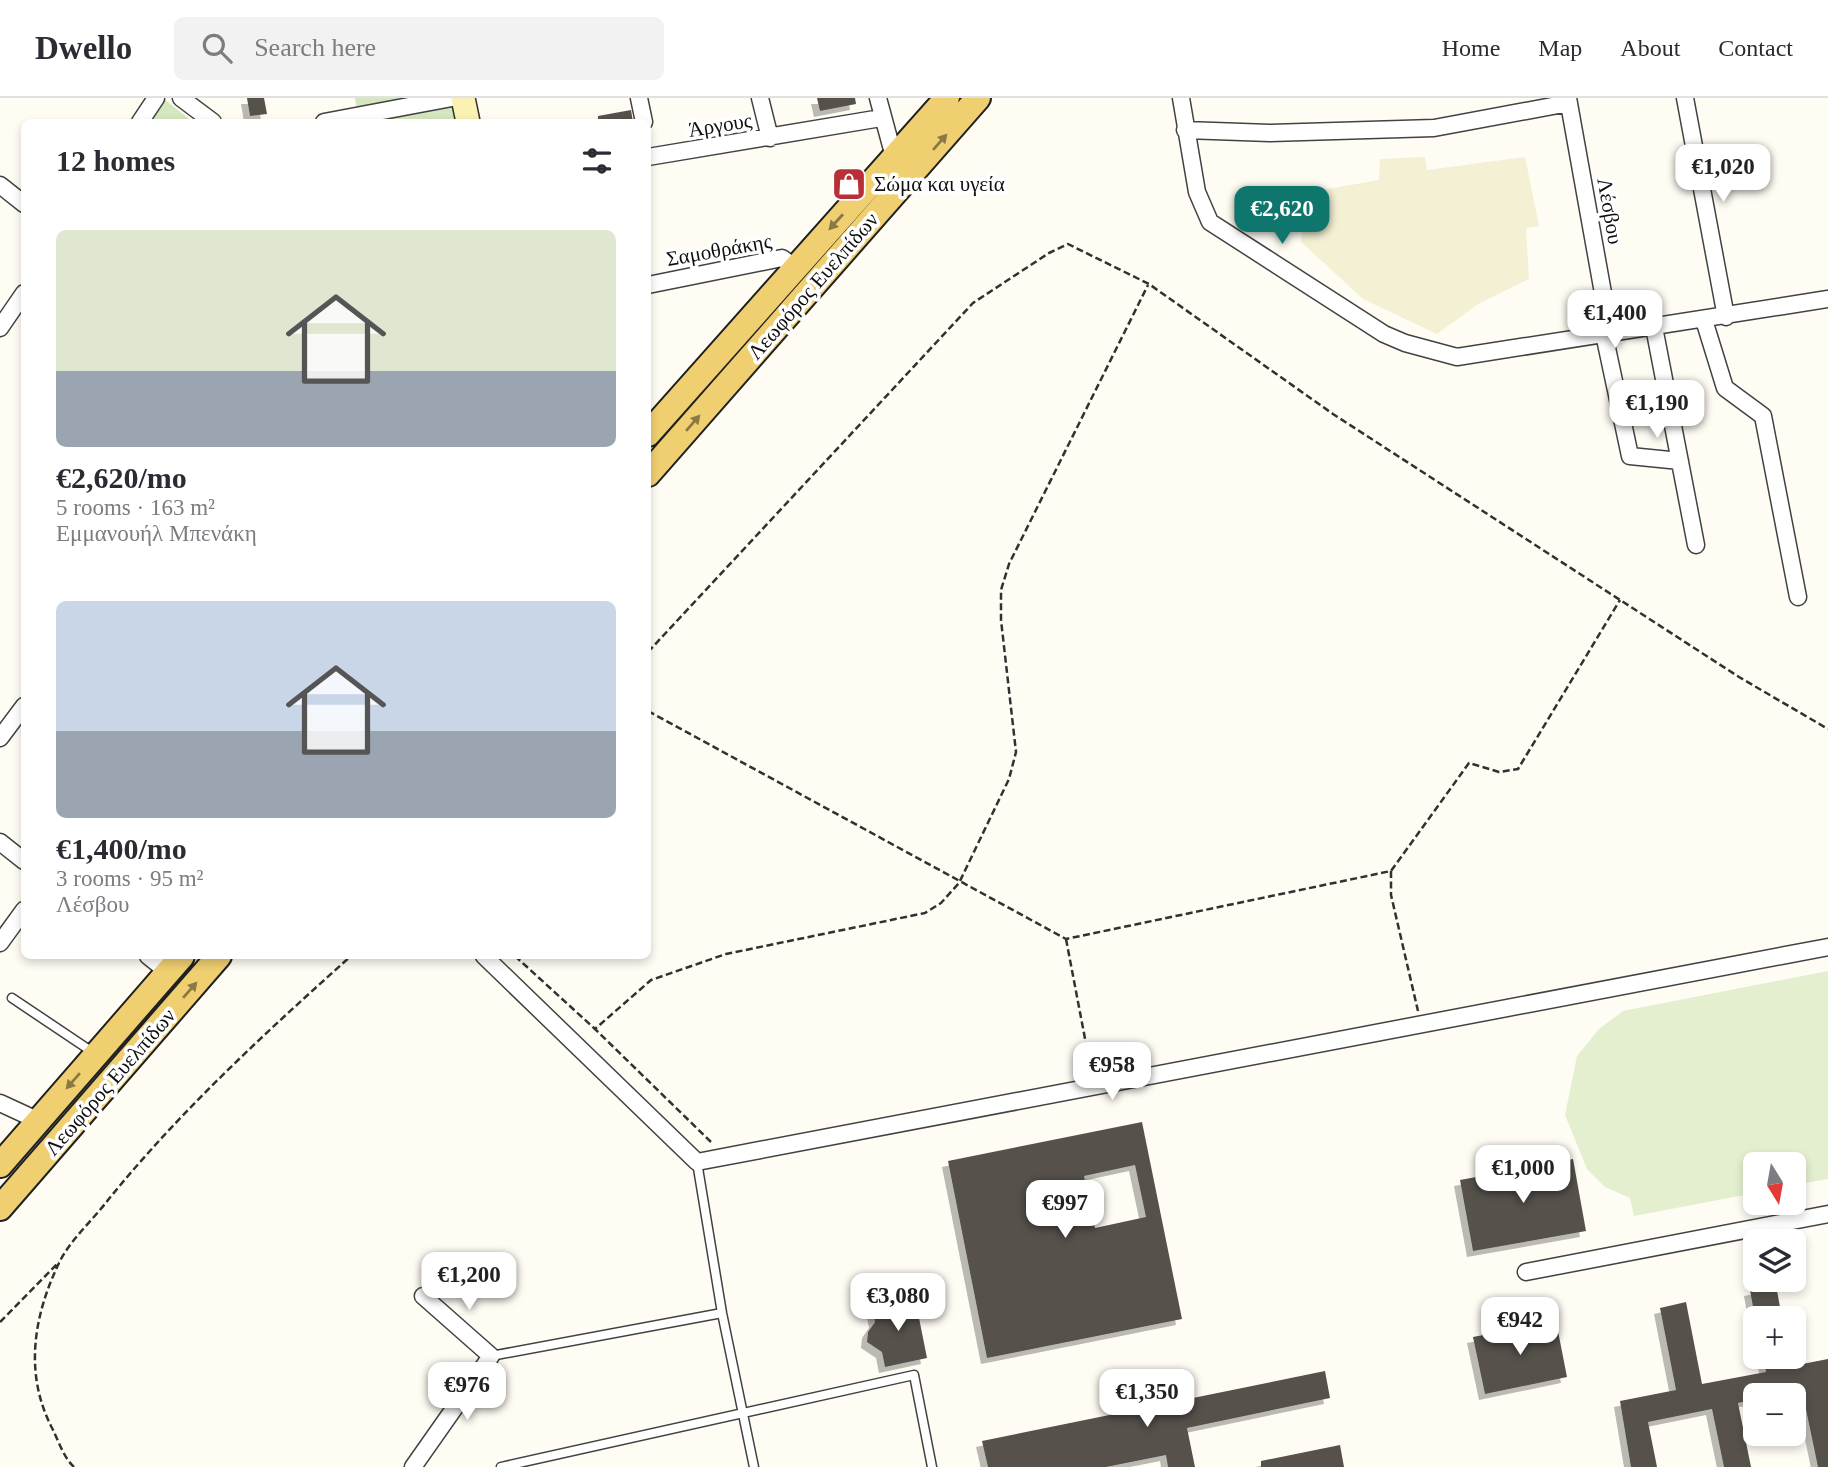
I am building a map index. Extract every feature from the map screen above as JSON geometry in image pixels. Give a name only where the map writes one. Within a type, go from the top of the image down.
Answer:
[{"type":"main road","name":"Λεωφόρος Ευελπίδων","points":[[651,431],[947,98]]},
{"type":"main road","name":"Λεωφόρος Ευελπίδων","points":[[651,471],[978,98]]},
{"type":"main road","name":"Λεωφόρος Ευελπίδων","points":[[0,1208],[216,959]]},
{"type":"main road","name":"Λεωφόρος Ευελπίδων","points":[[0,1165],[175,964]]},
{"type":"street","points":[[142,119],[156,98]]},
{"type":"street","points":[[181,98],[209,119]]},
{"type":"street","points":[[340,119],[452,98]]},
{"type":"street","points":[[464,98],[468,119]]},
{"type":"street","points":[[639,98],[643,119]]},
{"type":"street","points":[[760,98],[770,138]]},
{"type":"street","points":[[878,98],[881,118],[894,157]]},
{"type":"street","points":[[1181,98],[1197,192],[1210,222],[1384,334],[1405,343],[1457,357],[1828,299]]},
{"type":"street","points":[[1685,98],[1726,317]]},
{"type":"street","points":[[1185,131],[1270,133],[1434,128],[1568,101]]},
{"type":"street","name":"Λέσβου","points":[[1568,101],[1630,456],[1680,461]]},
{"type":"street","name":"Άργους","points":[[651,151],[770,138],[881,118]]},
{"type":"street","points":[[0,185],[21,202]]},
{"type":"street","name":"Σαμοθράκης","points":[[651,284],[782,258],[796,268]]},
{"type":"street","points":[[0,328],[21,297]]},
{"type":"street","points":[[1704,320],[1726,388],[1763,415],[1798,597]]},
{"type":"street","points":[[1654,327],[1696,545]]},
{"type":"street","points":[[0,738],[21,710]]},
{"type":"street","points":[[0,842],[21,859]]},
{"type":"street","points":[[0,943],[21,914]]},
{"type":"street","points":[[487,959],[697,1162],[1828,947]]},
{"type":"street","points":[[158,959],[175,964]]},
{"type":"street","points":[[0,1103],[39,1121]]},
{"type":"street","points":[[1526,1272],[1828,1214]]},
{"type":"street","points":[[413,1467],[491,1356],[423,1296]]},
{"type":"lane","points":[[12,998],[96,1054]]},
{"type":"lane","points":[[697,1162],[722,1313],[754,1467]]},
{"type":"lane","points":[[491,1356],[722,1313]]},
{"type":"lane","points":[[501,1467],[914,1375],[932,1467]]},
{"type":"path","points":[[651,649],[973,303],[1049,253],[1068,244],[1149,284],[1333,414],[1740,677],[1828,729]]},
{"type":"path","points":[[595,1029],[651,980],[726,954],[925,913],[941,903],[958,883],[1009,779],[1016,752],[1000,620],[1001,590],[1009,564],[1149,284]]},
{"type":"path","points":[[1422,1024],[1391,895],[1391,871],[1469,763],[1499,772],[1518,769],[1620,600]]},
{"type":"path","points":[[651,713],[958,883],[1066,939],[1391,871]]},
{"type":"path","points":[[1066,939],[1094,1087]]},
{"type":"path","points":[[0,1322],[60,1260],[138,1163],[234,1060],[348,959]]},
{"type":"path","points":[[518,959],[711,1140],[715,1159]]},
{"type":"path","points":[[60,1260],[43,1301],[35,1341],[34,1376],[43,1409],[74,1467]]},
{"type":"shaded area","points":[[1425,157],[1427,170],[1525,157],[1539,226],[1526,228],[1529,279],[1478,304],[1437,334],[1363,299],[1301,242],[1305,193],[1379,180],[1380,159]]},
{"type":"green space","points":[[163,98],[189,119],[150,119]]},
{"type":"green space","points":[[355,98],[456,98],[460,119],[358,119]]},
{"type":"green space","points":[[1828,971],[1828,1179],[1806,1183],[1806,1152],[1743,1152],[1743,1195],[1634,1216],[1630,1198],[1605,1187],[1587,1169],[1565,1115],[1577,1056],[1599,1029],[1623,1011]]},
{"type":"building","points":[[247,98],[264,98],[267,114],[250,116]]},
{"type":"building","points":[[817,98],[855,98],[856,104],[820,111]]},
{"type":"building","points":[[631,110],[632,119],[598,119],[598,116]]},
{"type":"building","points":[[1142,1122],[1182,1319],[987,1358],[948,1161]],"holes":[[[1135,1165],[1146,1217],[1095,1228],[1084,1176]]]},
{"type":"building","points":[[1573,1159],[1586,1231],[1473,1251],[1460,1180]]},
{"type":"building","points":[[1750,1292],[1777,1292],[1780,1306],[1753,1306]]},
{"type":"building","points":[[915,1298],[927,1358],[885,1367],[882,1352],[867,1342],[868,1332],[875,1322],[872,1306]]},
{"type":"building","points":[[1686,1302],[1702,1384],[1766,1372],[1765,1369],[1806,1369],[1806,1363],[1828,1359],[1828,1467],[1818,1467],[1806,1409],[1806,1383],[1743,1383],[1743,1402],[1738,1403],[1743,1428],[1743,1446],[1747,1446],[1751,1467],[1724,1467],[1712,1409],[1648,1422],[1657,1467],[1631,1467],[1620,1401],[1676,1390],[1660,1308]]},
{"type":"building","points":[[1556,1321],[1567,1377],[1485,1394],[1473,1337]]},
{"type":"building","points":[[1325,1371],[1330,1398],[1187,1428],[1195,1467],[1168,1467],[1166,1455],[1106,1467],[988,1467],[982,1441]]},
{"type":"building","points":[[1340,1445],[1344,1467],[1261,1467],[1261,1461]]},
{"type":"place","name":"Σώμα και υγεία","points":[[849,184]]}]
